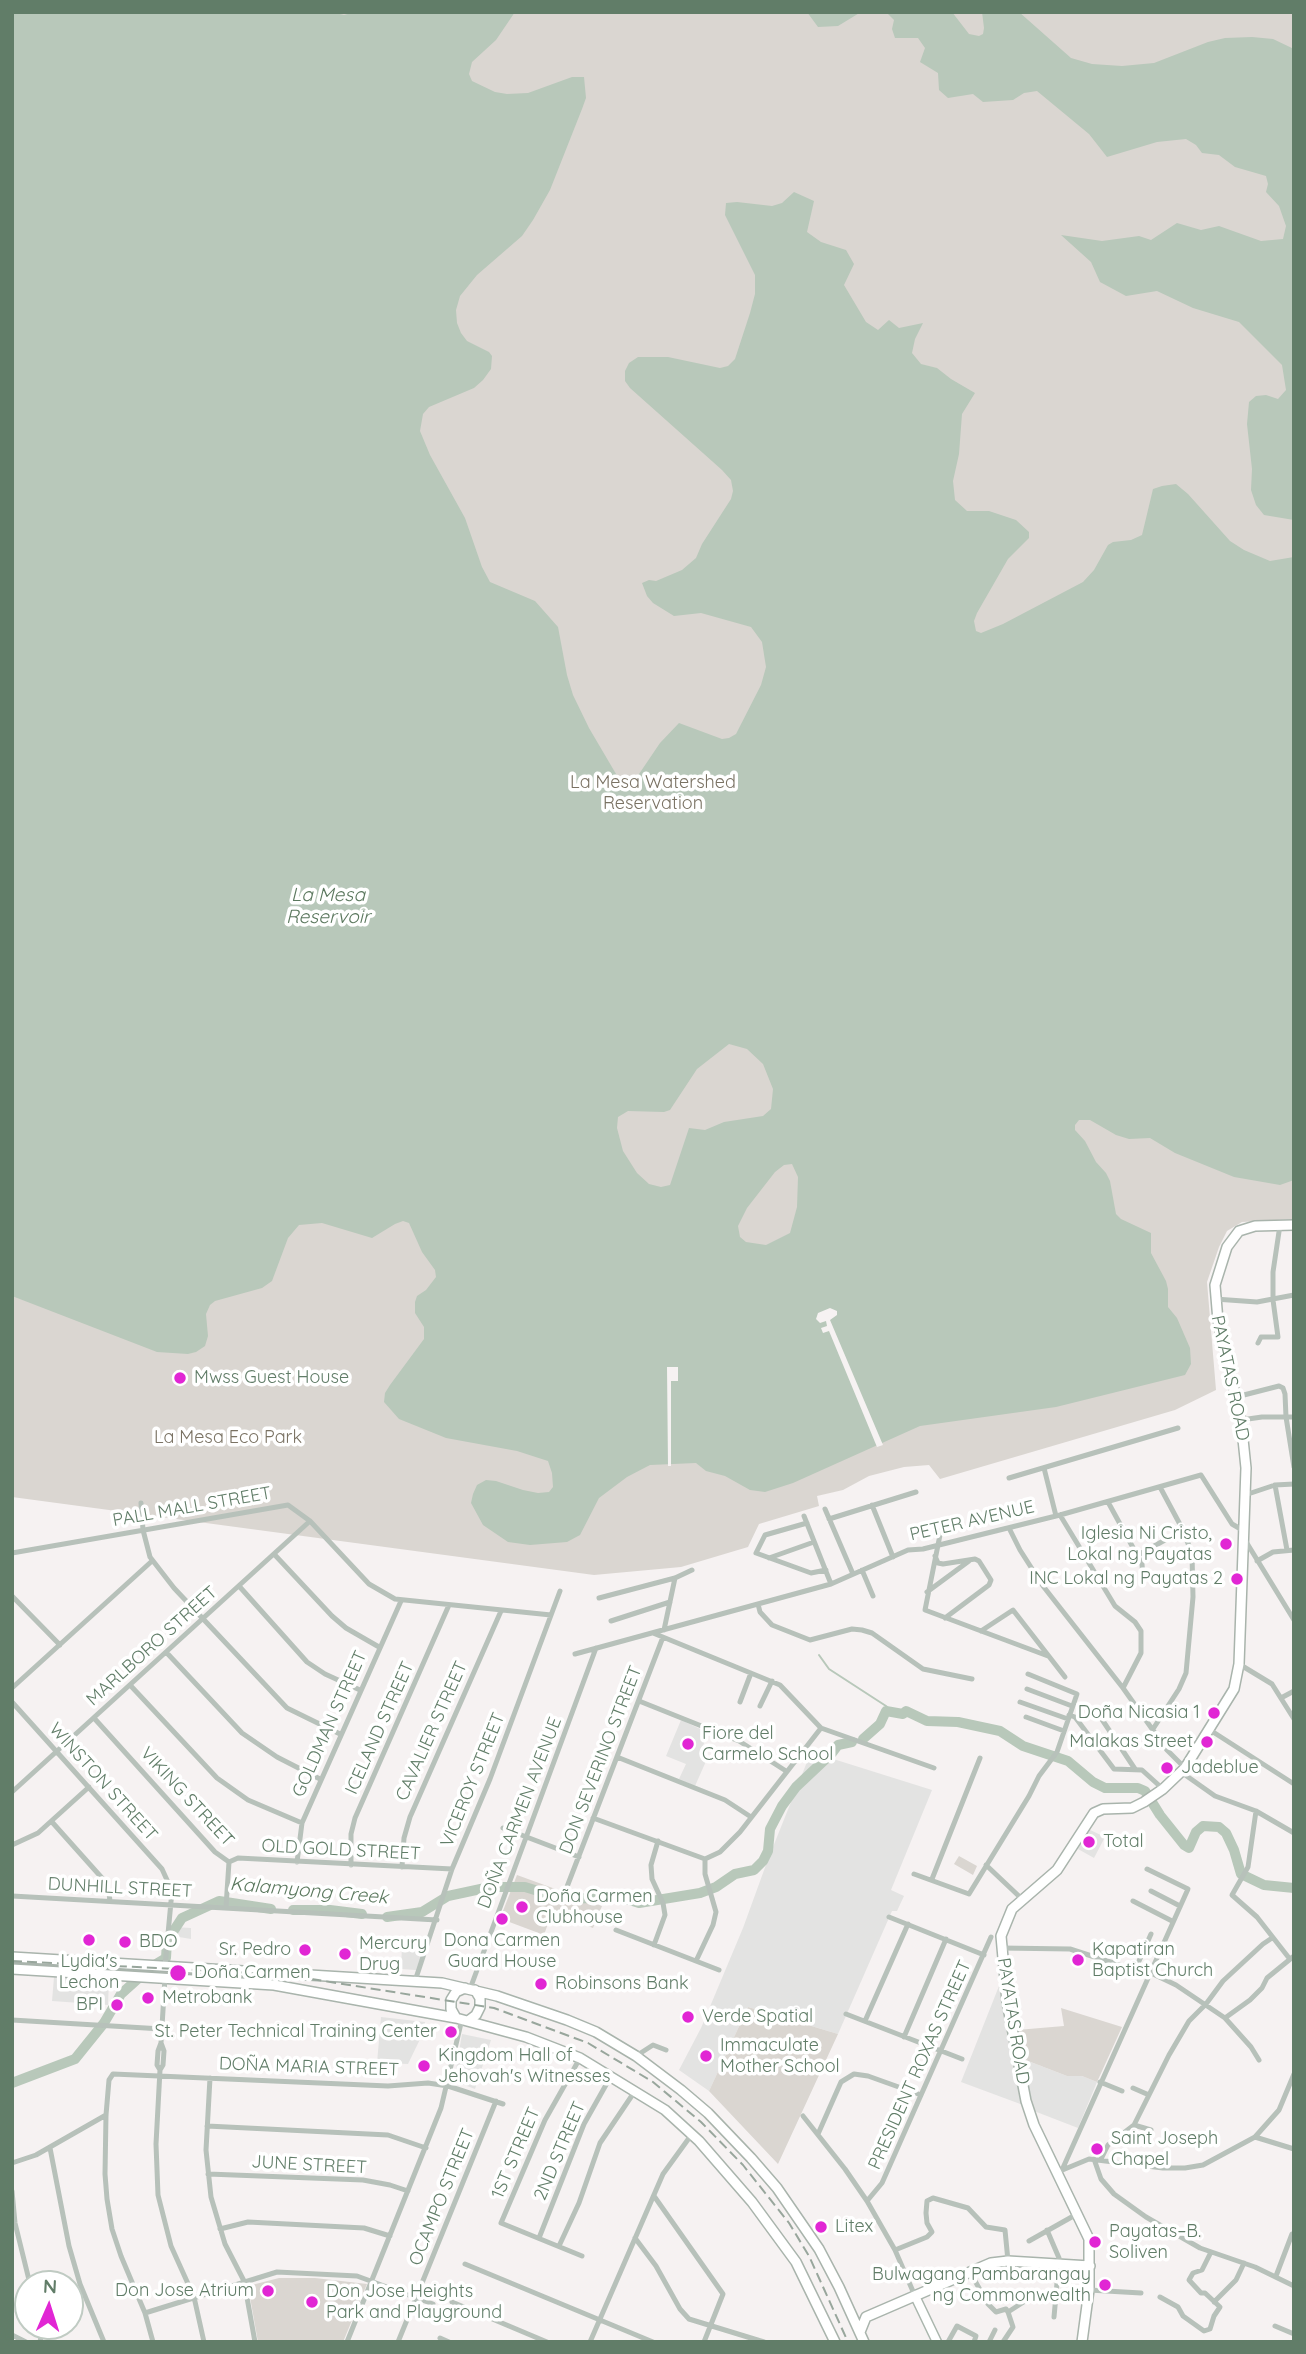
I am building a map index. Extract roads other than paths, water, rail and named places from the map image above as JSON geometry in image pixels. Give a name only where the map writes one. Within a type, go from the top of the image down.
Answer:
[{"type":"main road","name":"PAYATAS ROAD","points":[[1082,2342],[1089,2290],[1089,2239],[1060,2171],[1034,2125],[1023,2086],[1007,2002],[1001,1936],[1012,1909],[1057,1870],[1094,1812],[1132,1808],[1160,1792],[1183,1770],[1234,1689],[1239,1664],[1246,1468],[1241,1420],[1214,1299],[1215,1285],[1234,1235],[1247,1228],[1294,1225]]},
{"type":"main road","points":[[12,1957],[415,1981],[490,1994],[596,2032],[636,2056],[708,2113],[777,2188],[819,2249],[864,2342]]},
{"type":"main road","points":[[12,1969],[274,1985],[462,2020],[494,2028],[580,2058],[665,2110],[692,2134],[775,2231],[796,2262],[835,2342]]},
{"type":"main road","points":[[462,2020],[451,2009],[451,2000],[456,1992],[470,1989]]},
{"type":"main road","points":[[462,2020],[476,2015],[480,2007],[480,1997],[470,1989]]},
{"type":"main road","points":[[490,1994],[484,2011],[494,2028]]},
{"type":"main road","points":[[860,2332],[866,2317],[991,2263],[1008,2261],[1090,2266]]},
{"type":"street","points":[[1258,1343],[1260,1338],[1278,1337],[1273,1300],[1273,1272],[1280,1225]]},
{"type":"street","points":[[1214,1299],[1273,1300],[1294,1295]]},
{"type":"street","points":[[1236,1397],[1279,1386],[1283,1388],[1294,1467]]},
{"type":"street","points":[[1241,1420],[1294,1417]]},
{"type":"street","points":[[1009,1478],[1178,1428]]},
{"type":"street","points":[[1044,1468],[1058,1516],[1115,1606],[1135,1622],[1141,1631],[1141,1653],[1123,1688]]},
{"type":"street","name":"PETER AVENUE","points":[[576,1654],[831,1584],[908,1550],[937,1546],[1058,1516],[1202,1475],[1232,1524],[1244,1534]]},
{"type":"street","points":[[1245,1495],[1275,1485],[1294,1484]]},
{"type":"street","points":[[1257,1561],[1273,1552],[1290,1550],[1275,1485]]},
{"type":"street","points":[[1153,1729],[1179,1689],[1188,1662],[1193,1566],[1192,1554],[1183,1530],[1160,1487]]},
{"type":"street","points":[[830,1519],[916,1492]]},
{"type":"street","points":[[1108,1502],[1138,1555],[1143,1578]]},
{"type":"street","points":[[141,1503],[143,1530],[152,1562],[287,1708],[340,1734]]},
{"type":"street","name":"PALL MALL STREET","points":[[12,1553],[288,1505],[310,1521],[369,1584],[401,1601],[551,1615]]},
{"type":"street","points":[[872,1505],[893,1558]]},
{"type":"street","points":[[825,1509],[853,1574]]},
{"type":"street","points":[[804,1516],[831,1584]]},
{"type":"street","points":[[943,1520],[925,1610],[1048,1656]]},
{"type":"street","name":"MARLBORO STREET","points":[[12,1792],[310,1521]]},
{"type":"street","points":[[807,1523],[765,1535],[756,1553],[811,1573],[826,1570]]},
{"type":"street","points":[[1009,1528],[1043,1586],[1183,1770],[1214,1796],[1256,1811],[1294,1833]]},
{"type":"street","points":[[1138,1555],[1183,1530]]},
{"type":"street","points":[[1244,1534],[1257,1561],[1294,1620]]},
{"type":"street","points":[[769,1558],[814,1542]]},
{"type":"street","points":[[274,1554],[345,1628],[379,1647]]},
{"type":"street","points":[[935,1555],[940,1564],[971,1559],[979,1561],[991,1579],[990,1584],[945,1618]]},
{"type":"street","points":[[927,1592],[971,1559]]},
{"type":"street","points":[[12,1688],[152,1562]]},
{"type":"street","points":[[600,1598],[674,1578],[692,1570]]},
{"type":"street","points":[[862,1570],[873,1596]]},
{"type":"street","points":[[664,1630],[674,1578]]},
{"type":"street","points":[[239,1586],[307,1662],[325,1674],[360,1690]]},
{"type":"street","name":"VICEROY STREET","points":[[415,1981],[452,1869],[490,1779],[560,1591]]},
{"type":"street","points":[[12,1596],[60,1645]]},
{"type":"street","name":"GOLDMAN STREET","points":[[296,1861],[302,1823],[401,1601]]},
{"type":"street","points":[[611,1621],[670,1602]]},
{"type":"street","points":[[758,1604],[760,1612],[772,1625],[810,1640],[852,1629],[862,1630],[873,1633],[923,1669],[972,1679]]},
{"type":"street","name":"ICELAND STREET","points":[[351,1866],[351,1834],[355,1818],[449,1605]]},
{"type":"street","points":[[981,1632],[1013,1610],[1065,1677]]},
{"type":"street","name":"CAVALIER STREET","points":[[402,1867],[404,1838],[410,1817],[500,1611]]},
{"type":"street","points":[[673,1628],[669,1636],[675,1642]]},
{"type":"street","points":[[653,1633],[780,1685],[821,1728],[934,1768]]},
{"type":"street","name":"DON SEVERINO STREET","points":[[565,1892],[663,1637]]},
{"type":"street","name":"DOÑA CARMEN AVENUE","points":[[470,1989],[596,1648]]},
{"type":"street","points":[[166,1652],[242,1733],[277,1757],[320,1779]]},
{"type":"street","points":[[1239,1664],[1272,1684],[1294,1719]]},
{"type":"street","points":[[740,1702],[751,1674]]},
{"type":"street","points":[[914,1874],[969,1894],[1039,1776],[1055,1755],[1077,1696],[1028,1674]]},
{"type":"street","points":[[760,1706],[772,1681]]},
{"type":"street","points":[[130,1685],[217,1778],[248,1800],[302,1823]]},
{"type":"street","points":[[1027,1689],[1072,1706]]},
{"type":"street","points":[[1281,1698],[1294,1691]]},
{"type":"street","points":[[639,1701],[739,1741],[786,1771]]},
{"type":"street","name":"WINSTON STREET","points":[[12,1702],[162,1869],[169,1884],[167,1892],[170,1902],[165,1966]]},
{"type":"street","points":[[1020,1702],[1075,1717],[1114,1769],[1142,1770],[1160,1792]]},
{"type":"street","points":[[1095,1709],[1135,1769]]},
{"type":"street","name":"VIKING STREET","points":[[94,1717],[215,1852],[229,1861],[226,1907]]},
{"type":"street","points":[[1026,1717],[1064,1731]]},
{"type":"street","points":[[593,1818],[705,1859],[720,1852],[751,1817],[821,1728]]},
{"type":"street","points":[[1210,1730],[1294,1784]]},
{"type":"street","points":[[617,1757],[725,1800],[751,1817]]},
{"type":"street","points":[[932,1879],[980,1758]]},
{"type":"street","points":[[12,1845],[38,1833],[89,1787]]},
{"type":"street","points":[[1225,2018],[1250,2000],[1262,1988],[1267,1978],[1291,1957],[1272,1938],[1257,1917],[1232,1895],[1248,1867],[1256,1811]]},
{"type":"street","points":[[52,1822],[102,1878],[110,1901]]},
{"type":"street","points":[[502,1828],[579,1857]]},
{"type":"street","points":[[654,1945],[665,1915],[662,1900],[652,1879],[651,1865],[658,1841]]},
{"type":"street","name":"OLD GOLD STREET","points":[[229,1861],[237,1858],[351,1866],[452,1869]]},
{"type":"street","points":[[696,1961],[715,1917],[704,1867],[705,1859]]},
{"type":"street","points":[[986,1865],[1022,1899]]},
{"type":"street","points":[[1060,2171],[1188,1889],[1147,1869]]},
{"type":"street","points":[[1151,1891],[1180,1906]]},
{"type":"street","name":"DUNHILL STREET","points":[[12,1896],[170,1902],[437,1920]]},
{"type":"street","points":[[1133,1901],[1172,1921]]},
{"type":"street","points":[[889,1917],[984,1955]]},
{"type":"street","points":[[865,2021],[908,1924]]},
{"type":"street","points":[[616,1930],[719,1970]]},
{"type":"street","points":[[1135,1970],[1151,1934]]},
{"type":"street","name":"PRESIDENT ROXAS STREET","points":[[867,2201],[882,2183],[991,1937]]},
{"type":"street","points":[[1272,1938],[1223,1981],[1189,2021],[1134,2125],[1108,2145],[1098,2159],[1101,2179],[1114,2194],[1158,2224],[1200,2248],[1244,2263],[1294,2286]]},
{"type":"street","points":[[904,2037],[946,1939]]},
{"type":"street","points":[[1001,1948],[1070,1949],[1151,1973],[1177,1985],[1225,2018],[1259,2060]]},
{"type":"street","points":[[165,1977],[161,2043],[164,2051],[156,2144],[161,2212],[178,2266],[194,2297],[204,2342]]},
{"type":"street","points":[[846,2014],[962,2059]]},
{"type":"street","points":[[12,2020],[162,2029]]},
{"type":"street","points":[[347,2342],[426,2148],[448,2086],[462,2020]]},
{"type":"street","points":[[636,2056],[653,2046],[666,2050]]},
{"type":"street","name":"1ST STREET","points":[[539,2238],[501,2223],[545,2120],[580,2058]]},
{"type":"street","name":"DOÑA MARIA STREET","points":[[106,2115],[111,2075],[117,2073],[388,2086],[428,2083],[448,2086],[503,2104]]},
{"type":"street","points":[[818,2134],[841,2082],[854,2074],[868,2076],[921,2095]]},
{"type":"street","points":[[1060,2171],[1082,2161],[1098,2159],[1163,2168],[1203,2165],[1255,2137],[1279,2110],[1294,2074]]},
{"type":"street","name":"2ND STREET","points":[[539,2238],[584,2124],[611,2076]]},
{"type":"street","points":[[210,2078],[207,2126],[211,2197],[220,2229],[244,2281],[255,2342]]},
{"type":"street","points":[[1100,2082],[1122,2091]]},
{"type":"street","points":[[1133,2088],[1149,2095]]},
{"type":"street","points":[[559,2246],[579,2203],[600,2143],[635,2091]]},
{"type":"street","name":"OCAMPO STREET","points":[[398,2342],[496,2101]]},
{"type":"street","points":[[12,2163],[50,2148],[106,2115]]},
{"type":"street","points":[[106,2115],[105,2174],[112,2229],[145,2313],[153,2342]]},
{"type":"street","points":[[803,2116],[867,2201],[895,2250],[936,2341]]},
{"type":"street","points":[[1134,2125],[1151,2130]]},
{"type":"street","points":[[207,2126],[388,2135],[426,2148]]},
{"type":"street","points":[[590,2342],[667,2166],[692,2134]]},
{"type":"street","points":[[1255,2137],[1294,2149]]},
{"type":"street","points":[[50,2148],[76,2271],[104,2342]]},
{"type":"street","name":"JUNE STREET","points":[[208,2174],[363,2180],[408,2191]]},
{"type":"street","points":[[12,2191],[27,2270]]},
{"type":"street","points":[[654,2196],[722,2292],[723,2296],[704,2342]]},
{"type":"street","points":[[895,2250],[927,2237],[932,2232],[926,2213],[927,2201],[933,2198],[968,2208],[986,2227],[1005,2230],[1008,2261]]},
{"type":"street","points":[[1029,2241],[1077,2214]]},
{"type":"street","points":[[220,2229],[248,2222],[364,2228],[390,2236]]},
{"type":"street","points":[[1047,2230],[1059,2264],[1054,2317]]},
{"type":"street","points":[[1276,2276],[1292,2234]]},
{"type":"street","points":[[539,2238],[582,2256]]},
{"type":"street","points":[[635,2238],[689,2319],[764,2342]]},
{"type":"street","points":[[1160,2297],[1178,2307],[1182,2316],[1203,2331],[1212,2326],[1220,2307],[1189,2281],[1193,2273],[1202,2270],[1211,2252]]},
{"type":"street","points":[[1214,2301],[1236,2280],[1244,2263]]},
{"type":"street","points":[[465,2264],[649,2341]]},
{"type":"street","points":[[145,2313],[277,2272],[345,2275],[372,2280],[433,2304]]},
{"type":"street","points":[[970,2272],[988,2304],[996,2312],[1006,2309],[1008,2312],[1013,2328],[1003,2342]]},
{"type":"street","points":[[1089,2290],[1141,2293]]},
{"type":"street","points":[[1008,2312],[1033,2296],[1056,2295]]},
{"type":"street","points":[[452,2302],[547,2342]]},
{"type":"street","points":[[948,2342],[957,2326],[976,2336],[974,2342]]},
{"type":"street","points":[[1275,2326],[1294,2334]]},
{"type":"street","points":[[989,2342],[995,2330]]},
{"type":"street","points":[[12,2335],[26,2342]]},
{"type":"street","points":[[440,2338],[449,2342]]},
{"type":"water","name":"La Mesa Reservoir","points":[[12,12],[332,12],[344,15],[355,12],[515,12],[496,40],[472,62],[469,74],[472,81],[495,92],[507,94],[528,93],[572,77],[584,77],[586,98],[550,190],[522,236],[477,275],[460,296],[456,310],[461,333],[467,341],[489,352],[492,356],[491,369],[474,388],[429,407],[423,414],[420,431],[430,455],[465,518],[490,582],[535,601],[558,627],[573,695],[619,779],[631,781],[637,777],[660,743],[679,723],[722,739],[736,734],[761,685],[766,667],[762,642],[751,627],[701,613],[674,616],[653,603],[642,583],[656,581],[682,570],[696,558],[731,499],[733,491],[731,480],[722,470],[625,381],[625,371],[629,363],[638,357],[668,357],[720,368],[728,366],[735,359],[755,294],[755,275],[725,215],[726,203],[772,206],[782,203],[794,192],[814,201],[807,232],[821,242],[846,250],[854,264],[844,285],[866,322],[878,330],[889,320],[899,328],[923,323],[912,353],[921,364],[937,368],[975,393],[962,414],[959,454],[953,481],[955,500],[967,511],[989,511],[1016,520],[1029,532],[1029,538],[1008,559],[977,613],[974,621],[976,631],[981,633],[1003,624],[1083,582],[1094,570],[1108,545],[1142,535],[1153,489],[1162,486],[1176,484],[1230,541],[1244,550],[1270,561],[1294,557],[1294,1180],[1280,1185],[1234,1177],[1175,1153],[1150,1138],[1129,1139],[1090,1120],[1079,1120],[1075,1125],[1075,1130],[1110,1181],[1116,1214],[1151,1233],[1151,1253],[1166,1281],[1168,1307],[1177,1318],[1190,1348],[1191,1364],[1185,1375],[1056,1407],[920,1426],[793,1483],[765,1492],[750,1490],[725,1476],[706,1471],[696,1463],[650,1465],[627,1477],[599,1498],[580,1535],[567,1542],[530,1545],[508,1542],[483,1525],[471,1503],[477,1485],[486,1480],[538,1493],[549,1492],[553,1487],[548,1461],[517,1451],[446,1438],[399,1419],[384,1402],[390,1385],[424,1339],[424,1327],[415,1313],[415,1302],[417,1296],[426,1290],[436,1277],[435,1270],[422,1252],[409,1223],[403,1221],[395,1224],[372,1238],[322,1223],[299,1225],[288,1238],[272,1281],[262,1288],[215,1301],[210,1305],[206,1314],[208,1336],[205,1346],[188,1354],[157,1352],[12,1296]],"holes":[[[729,1044],[747,1049],[763,1064],[773,1089],[771,1109],[763,1116],[724,1122],[705,1130],[689,1128],[670,1185],[661,1187],[649,1184],[637,1173],[623,1151],[617,1128],[618,1117],[628,1111],[670,1110],[697,1069]],[[792,1164],[798,1177],[797,1207],[790,1233],[766,1245],[746,1242],[740,1237],[738,1226],[747,1208],[775,1172],[784,1165]]]},
{"type":"water","points":[[807,12],[861,12],[838,26],[818,27]]},
{"type":"water","points":[[886,12],[952,12],[969,34],[979,36],[983,34],[984,28],[982,12],[1019,12],[1071,58],[1092,64],[1122,66],[1154,63],[1225,38],[1273,39],[1294,49],[1294,520],[1264,515],[1256,505],[1251,490],[1252,469],[1247,424],[1249,402],[1256,396],[1266,395],[1278,399],[1286,390],[1282,365],[1239,322],[1193,308],[1157,291],[1126,296],[1100,282],[1091,262],[1061,235],[1102,241],[1139,236],[1151,240],[1177,223],[1201,230],[1219,226],[1261,241],[1283,239],[1286,226],[1279,206],[1266,192],[1266,176],[1235,167],[1219,155],[1202,153],[1186,139],[1157,142],[1107,157],[1089,134],[1037,91],[1024,93],[1013,100],[983,102],[973,94],[948,98],[939,90],[938,73],[920,62],[925,48],[918,38],[895,38],[892,29],[894,20]]},
{"type":"waterway","points":[[819,1655],[829,1669],[891,1712]]},
{"type":"waterway","name":"Kalamyong Creek","points":[[863,1739],[880,1724],[886,1711],[903,1714],[906,1711],[927,1721],[958,1722],[1000,1731],[1023,1746],[1068,1761],[1093,1782],[1105,1788],[1138,1788],[1145,1791],[1160,1815],[1189,1848],[1196,1832],[1203,1826],[1219,1827],[1226,1833],[1234,1850],[1241,1874],[1264,1885],[1294,1888]]},
{"type":"waterway","name":"Kalamyong Creek","points":[[387,1917],[422,1912],[448,1896],[490,1887],[525,1887],[564,1899],[620,1897],[639,1903],[700,1893],[716,1887],[735,1874],[754,1870],[763,1861],[768,1851],[770,1829],[796,1787],[838,1745],[852,1742]]},
{"type":"waterway","name":"Kalamyong Creek","points":[[12,2083],[75,2059],[104,2023],[121,1994],[151,1967],[166,1958],[167,1941],[182,1918],[219,1901],[271,1909]]},
{"type":"waterway","name":"Kalamyong Creek","points":[[293,1910],[330,1910],[362,1914]]},
{"type":"railway","points":[[12,1961],[305,1978],[494,2008],[588,2043],[653,2082],[701,2122],[743,2165],[789,2223],[809,2256],[848,2342]]},
{"type":"place","name":"Mwss Guest House","points":[[180,1378]]},
{"type":"place","name":"Iglesia Ni Cristo, Lokal ng Payatas","points":[[1226,1544]]},
{"type":"place","name":"INC Lokal ng Payatas 2","points":[[1237,1579]]},
{"type":"place","name":"Doña Nicasia 1","points":[[1214,1713]]},
{"type":"place","name":"Malakas Street","points":[[1207,1742]]},
{"type":"place","name":"Fiore del Carmelo School","points":[[688,1744]]},
{"type":"place","name":"Jadeblue","points":[[1167,1768]]},
{"type":"place","name":"Total","points":[[1089,1842]]},
{"type":"place","name":"Doña Carmen Clubhouse","points":[[522,1907]]},
{"type":"place","name":"Dona Carmen Guard House","points":[[502,1919]]},
{"type":"place","name":"Lydia's Lechon","points":[[89,1940]]},
{"type":"place","name":"BDO","points":[[125,1942]]},
{"type":"place","name":"Sr. Pedro","points":[[305,1950]]},
{"type":"place","name":"Mercury Drug","points":[[345,1954]]},
{"type":"place","name":"Kapatiran Baptist Church","points":[[1078,1960]]},
{"type":"place","name":"Doña Carmen","points":[[178,1973]]},
{"type":"place","name":"Robinsons Bank","points":[[541,1984]]},
{"type":"place","name":"Metrobank","points":[[148,1998]]},
{"type":"place","name":"BPI","points":[[117,2005]]},
{"type":"place","name":"Verde Spatial","points":[[688,2017]]},
{"type":"place","name":"St. Peter Technical Training Center","points":[[451,2032]]},
{"type":"place","name":"Immaculate Mother School","points":[[706,2056]]},
{"type":"place","name":"Kingdom Hall of Jehovah's Witnesses","points":[[424,2066]]},
{"type":"place","name":"Saint Joseph Chapel","points":[[1097,2149]]},
{"type":"place","name":"Litex","points":[[821,2227]]},
{"type":"place","name":"Payatas–B. Soliven","points":[[1095,2242]]},
{"type":"place","name":"Bulwagang Pambarangay ng Commonwealth","points":[[1105,2285]]},
{"type":"place","name":"Don Jose Atrium","points":[[268,2291]]},
{"type":"place","name":"Don Jose Heights Park and Playground","points":[[312,2302]]},
{"type":"park label","name":"La Mesa Watershed Reservation","points":[[653,793]]},
{"type":"park label","name":"La Mesa Eco Park","points":[[228,1438]]}]
